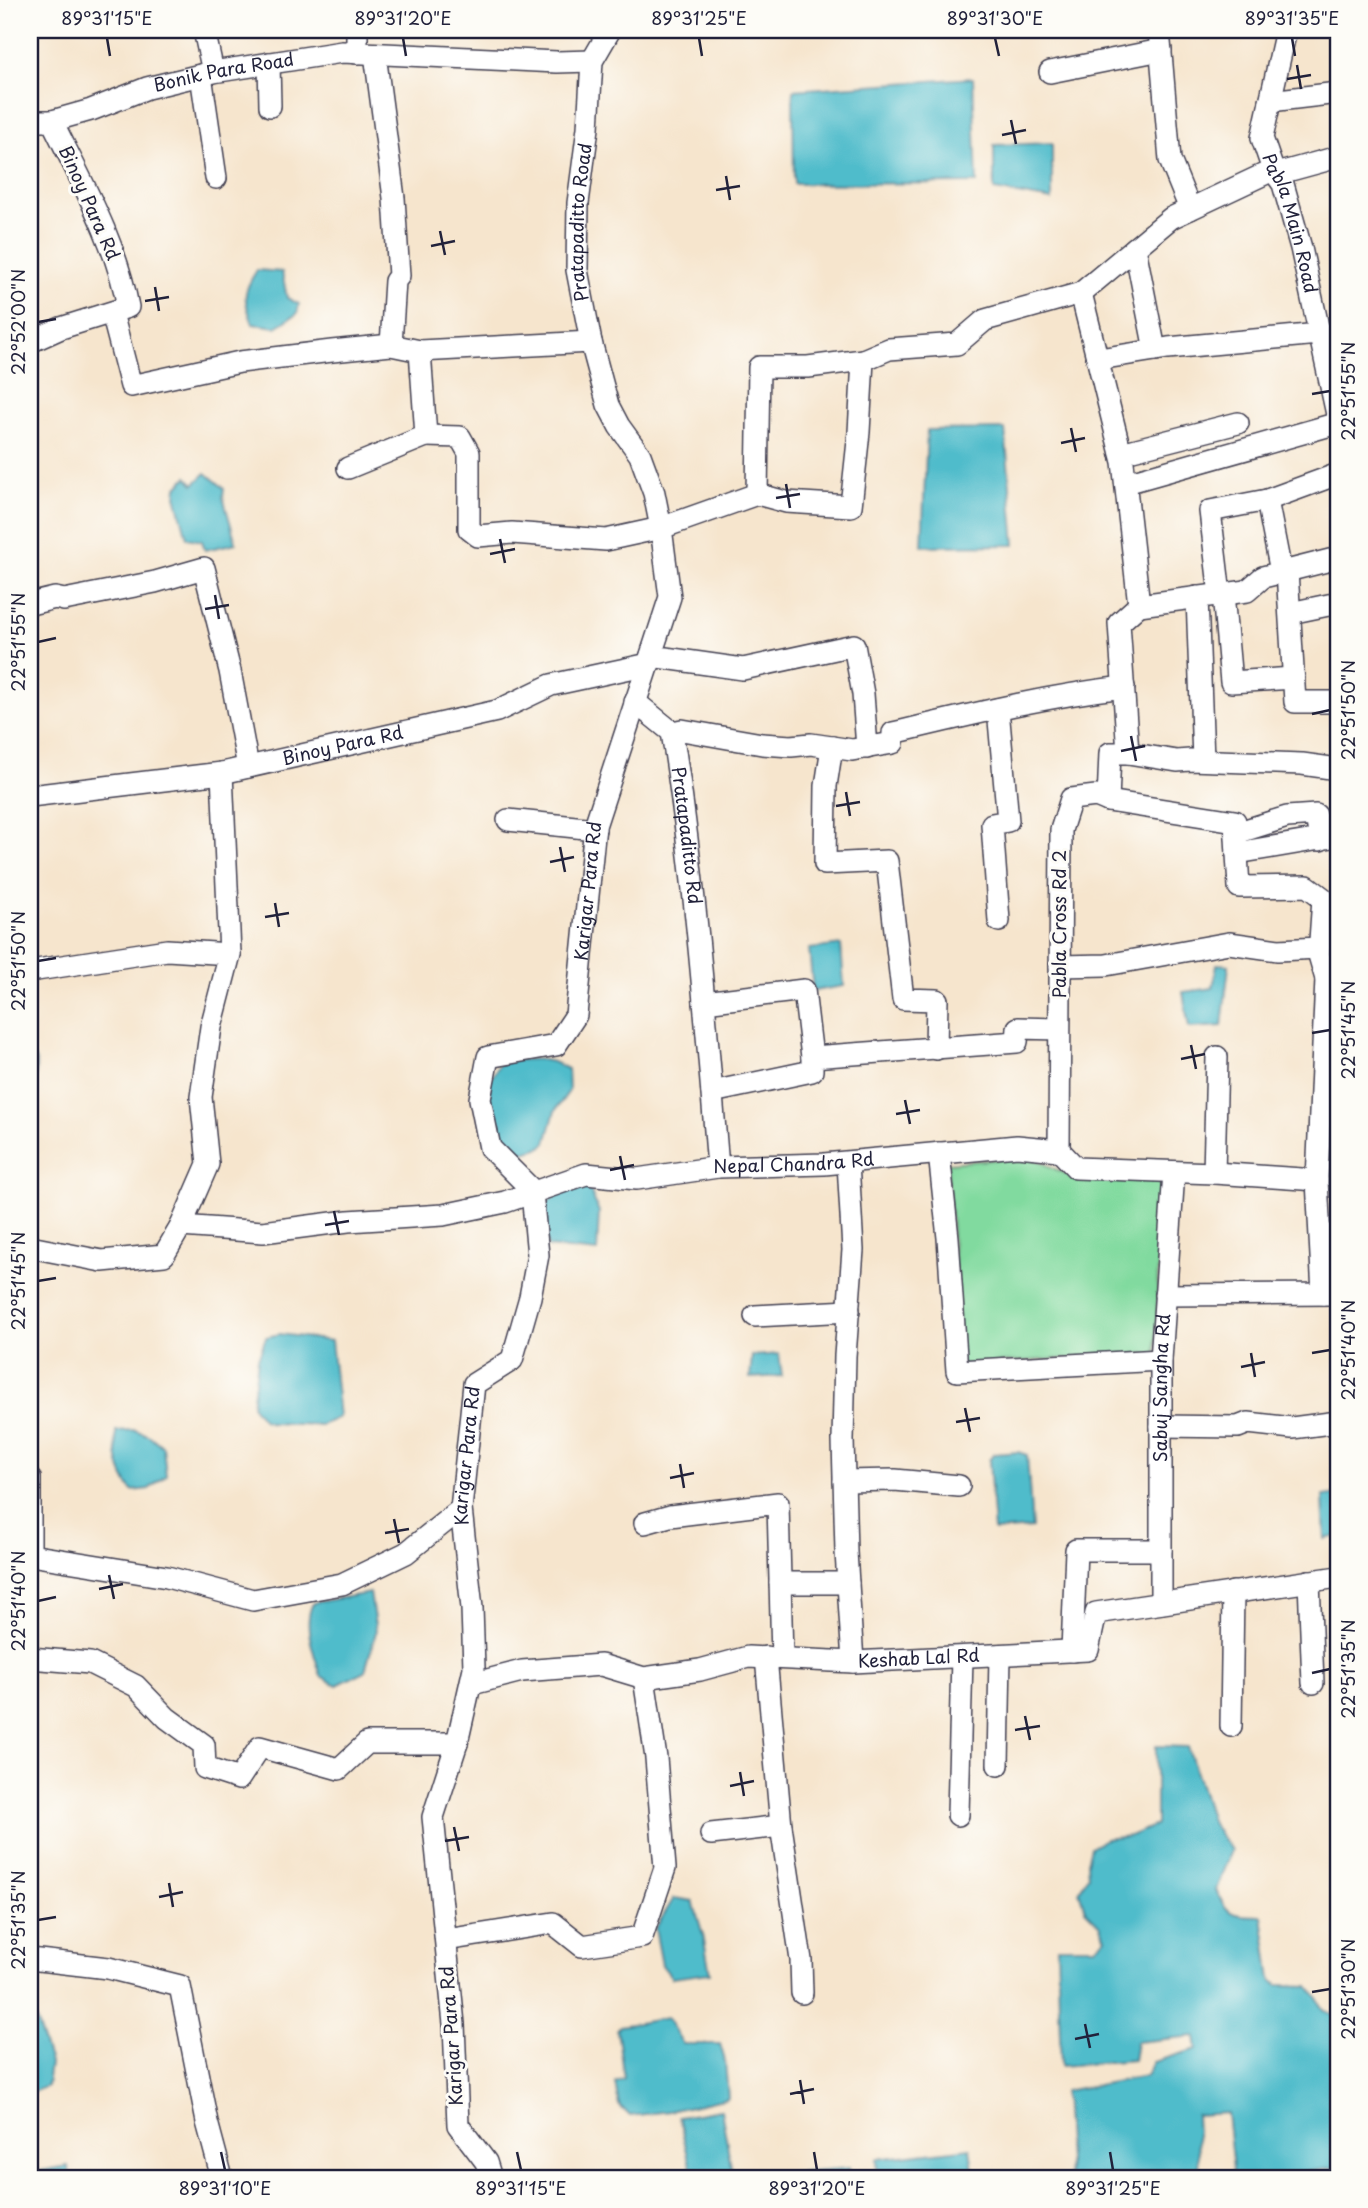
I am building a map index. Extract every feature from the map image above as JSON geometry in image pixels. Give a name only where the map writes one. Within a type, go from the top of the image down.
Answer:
[{"type":"street","points":[[205,30],[216,178]]},
{"type":"street","points":[[357,30],[366,53],[394,198],[399,276],[395,281],[391,345]]},
{"type":"street","name":"Pratapaditto Road","points":[[610,30],[592,61],[588,128],[577,225],[578,270],[591,342],[608,405],[647,469],[661,528]]},
{"type":"street","name":"Pabla Main Road","points":[[1286,30],[1262,138],[1274,172],[1283,184],[1301,248],[1338,421]]},
{"type":"street","points":[[1050,72],[1160,40],[1170,160],[1190,209]]},
{"type":"street","name":"Bonik Para Road","points":[[30,121],[52,121],[91,110],[147,88],[207,74],[342,52],[557,62],[592,61]]},
{"type":"street","points":[[269,63],[270,106]]},
{"type":"street","points":[[1270,101],[1338,93]]},
{"type":"street","name":"Binoy Para Rd","points":[[52,121],[105,230],[124,286],[128,307],[112,313]]},
{"type":"street","points":[[757,494],[759,368],[808,367],[863,360],[889,349],[957,344],[985,320],[1081,293],[1171,218],[1274,172],[1338,157]]},
{"type":"street","points":[[1135,248],[1155,350]]},
{"type":"street","points":[[1081,293],[1121,453],[1139,605]]},
{"type":"street","points":[[30,342],[61,328],[112,313],[131,386],[240,362],[391,345],[420,352],[591,342]]},
{"type":"street","points":[[1099,359],[1155,350],[1319,334]]},
{"type":"street","points":[[420,352],[426,436]]},
{"type":"street","points":[[348,468],[426,436],[460,437],[470,453],[469,528],[478,536],[512,533],[606,540],[661,528],[757,494],[786,502],[851,506],[863,360]]},
{"type":"street","points":[[1126,483],[1338,421]]},
{"type":"street","points":[[1121,453],[1238,423]]},
{"type":"street","points":[[1294,678],[1231,682],[1210,511],[1267,500],[1338,474]]},
{"type":"street","points":[[1267,500],[1284,572],[1290,613],[1295,702],[1338,702]]},
{"type":"street","points":[[661,528],[670,597],[635,702],[672,732],[682,730],[762,744],[811,744],[852,750],[893,743],[893,733],[1067,694],[1124,687]]},
{"type":"street","points":[[1128,753],[1119,623],[1139,605],[1247,591],[1263,577],[1338,558]]},
{"type":"street","points":[[30,604],[155,582],[204,568],[230,671],[248,767]]},
{"type":"street","points":[[1197,597],[1203,760]]},
{"type":"street","points":[[1290,613],[1338,603]]},
{"type":"street","points":[[650,660],[743,669],[854,645],[863,694],[867,748]]},
{"type":"street","name":"Binoy Para Rd","points":[[30,796],[222,773],[497,711],[551,685],[650,660]]},
{"type":"street","name":"Karigar Para Rd","points":[[491,2178],[485,2162],[458,2125],[454,2024],[433,1817],[457,1743],[474,1668],[472,1608],[461,1509],[474,1384],[512,1360],[530,1297],[538,1255],[532,1192],[490,1148],[480,1099],[488,1057],[556,1045],[576,1014],[595,830],[635,702]]},
{"type":"street","points":[[998,709],[1008,821],[992,824],[999,921]]},
{"type":"street","name":"Pratapaditto Rd","points":[[672,732],[681,789],[704,1002],[718,1167]]},
{"type":"street","points":[[832,747],[826,786],[825,864],[887,861],[903,999],[937,1000],[936,1049]]},
{"type":"street","points":[[1164,1295],[1331,1294],[1317,1180],[1332,978],[1319,955],[1323,898],[1307,886],[1239,887],[1235,821],[1108,801],[1110,753],[1128,753],[1177,761],[1302,764],[1338,769]]},
{"type":"street","points":[[30,1247],[102,1261],[164,1255],[181,1226],[208,1164],[201,1097],[211,1027],[230,954],[222,773]]},
{"type":"street","name":"Pabla Cross Rd 2","points":[[1059,1150],[1061,830],[1071,799],[1096,796],[1108,801]]},
{"type":"street","points":[[508,820],[595,830]]},
{"type":"street","points":[[1236,843],[1329,838]]},
{"type":"street","points":[[1060,966],[1106,965],[1229,943],[1278,950],[1319,948]]},
{"type":"street","points":[[30,971],[166,950],[230,954]]},
{"type":"street","points":[[704,1002],[804,990],[812,1057],[812,1072],[712,1092]]},
{"type":"street","points":[[812,1057],[1017,1042],[1018,1028],[1059,1029]]},
{"type":"street","points":[[1213,1173],[1217,1056]]},
{"type":"street","name":"Nepal Chandra Rd","points":[[181,1226],[263,1233],[348,1221],[443,1214],[505,1202],[586,1174],[637,1179],[718,1167],[848,1163],[1017,1146],[1059,1150]]},
{"type":"street","points":[[1059,1150],[1076,1168],[1317,1180]]},
{"type":"street","points":[[939,1153],[957,1371],[1161,1360]]},
{"type":"street","points":[[848,1163],[853,1250],[844,1398],[844,1480],[853,1662]]},
{"type":"street","name":"Sabuj Sangha Rd","points":[[1161,1603],[1161,1360],[1174,1172]]},
{"type":"street","points":[[755,1316],[849,1311]]},
{"type":"street","points":[[1161,1426],[1238,1427],[1248,1423],[1292,1428],[1338,1422]]},
{"type":"street","points":[[30,1478],[30,1547]]},
{"type":"street","points":[[844,1480],[894,1480],[959,1486]]},
{"type":"street","points":[[645,1523],[670,1516],[778,1503],[780,1583],[774,1658],[781,1826],[802,1960],[802,1993]]},
{"type":"street","points":[[30,1555],[167,1577],[253,1600],[342,1584],[406,1553],[461,1509]]},
{"type":"street","points":[[1161,1550],[1076,1550],[1072,1651],[1088,1650],[1096,1613],[1338,1577]]},
{"type":"street","points":[[1310,1581],[1313,1683]]},
{"type":"street","points":[[780,1583],[848,1583]]},
{"type":"street","points":[[1231,1726],[1233,1592]]},
{"type":"street","name":"Keshab Lal Rd","points":[[472,1684],[522,1671],[601,1665],[644,1678],[700,1670],[748,1657],[853,1662],[1072,1651]]},
{"type":"street","points":[[998,1765],[1000,1655]]},
{"type":"street","points":[[958,1815],[961,1657]]},
{"type":"street","points":[[30,1658],[90,1663],[136,1686],[167,1718],[204,1745],[205,1768],[239,1779],[260,1747],[339,1769],[366,1743],[457,1743]]},
{"type":"street","points":[[446,1940],[552,1923],[582,1946],[642,1937],[665,1868],[656,1758],[644,1678]]},
{"type":"street","points":[[711,1833],[781,1826]]},
{"type":"street","points":[[30,1959],[107,1968],[180,1986],[207,2122],[222,2178]]},
{"type":"green space","points":[[1030,1157],[1072,1177],[1160,1180],[1156,1353],[961,1365],[947,1163]]},
{"type":"water","points":[[973,78],[977,183],[794,184],[793,90]]},
{"type":"water","points":[[1052,143],[1052,200],[994,190],[994,145]]},
{"type":"water","points":[[257,270],[282,272],[287,298],[299,304],[297,314],[276,327],[253,324],[250,315],[246,296]]},
{"type":"water","points":[[1005,429],[1015,545],[922,546],[927,430]]},
{"type":"water","points":[[206,473],[224,488],[223,497],[236,543],[205,550],[202,541],[187,538],[176,496],[177,487],[187,477],[194,484]]},
{"type":"water","points":[[841,945],[844,986],[813,991],[809,949]]},
{"type":"water","points":[[1217,964],[1229,965],[1222,1026],[1189,1028],[1183,992],[1213,988]]},
{"type":"water","points":[[30,1053],[36,1061],[36,1109],[30,1109]]},
{"type":"water","points":[[539,1059],[568,1069],[569,1091],[555,1111],[546,1143],[542,1147],[513,1155],[496,1135],[489,1102],[490,1080],[499,1064]]},
{"type":"water","points":[[589,1187],[599,1212],[597,1252],[548,1247],[540,1212],[555,1196]]},
{"type":"water","points":[[280,1334],[331,1341],[339,1417],[322,1425],[271,1423],[263,1420],[252,1406],[258,1359],[266,1337]]},
{"type":"water","points":[[779,1354],[782,1376],[750,1378],[752,1356]]},
{"type":"water","points":[[135,1430],[150,1436],[163,1447],[166,1475],[149,1489],[132,1491],[119,1462],[116,1431]]},
{"type":"water","points":[[1018,1452],[1027,1455],[1032,1528],[994,1531],[989,1460],[994,1454]]},
{"type":"water","points":[[1338,1494],[1338,1536],[1325,1539],[1323,1496]]},
{"type":"water","points":[[370,1593],[376,1632],[365,1671],[337,1685],[321,1676],[310,1639],[309,1620],[313,1603]]},
{"type":"water","points":[[1156,1746],[1188,1747],[1212,1824],[1231,1850],[1216,1890],[1224,1906],[1233,1913],[1262,1916],[1271,1980],[1278,1985],[1309,1986],[1325,2011],[1338,2017],[1338,2178],[1335,2178],[1333,2168],[1268,2178],[1234,2178],[1227,2113],[1196,2115],[1199,2178],[1069,2178],[1064,2091],[1146,2076],[1153,2062],[1197,2049],[1195,2036],[1136,2042],[1133,2060],[1061,2066],[1057,1947],[1095,1947],[1106,1938],[1099,1924],[1085,1910],[1079,1891],[1088,1875],[1087,1862],[1091,1847],[1105,1839],[1130,1836],[1156,1825]]},
{"type":"water","points":[[674,1898],[693,1901],[710,1973],[672,1978],[662,1965],[655,1929]]},
{"type":"water","points":[[30,2012],[34,2014],[50,2063],[47,2086],[30,2093]]},
{"type":"water","points":[[667,2018],[683,2044],[720,2044],[725,2061],[728,2098],[669,2111],[630,2116],[619,2105],[615,2082],[624,2078],[617,2030],[620,2026]]},
{"type":"water","points":[[721,2110],[733,2178],[693,2178],[679,2117]]},
{"type":"water","points":[[970,2148],[974,2178],[878,2178],[877,2159]]},
{"type":"water","points":[[68,2166],[69,2178],[30,2178],[30,2173]]},
{"type":"water","points":[[849,2168],[851,2178],[788,2178],[789,2173]]}]
